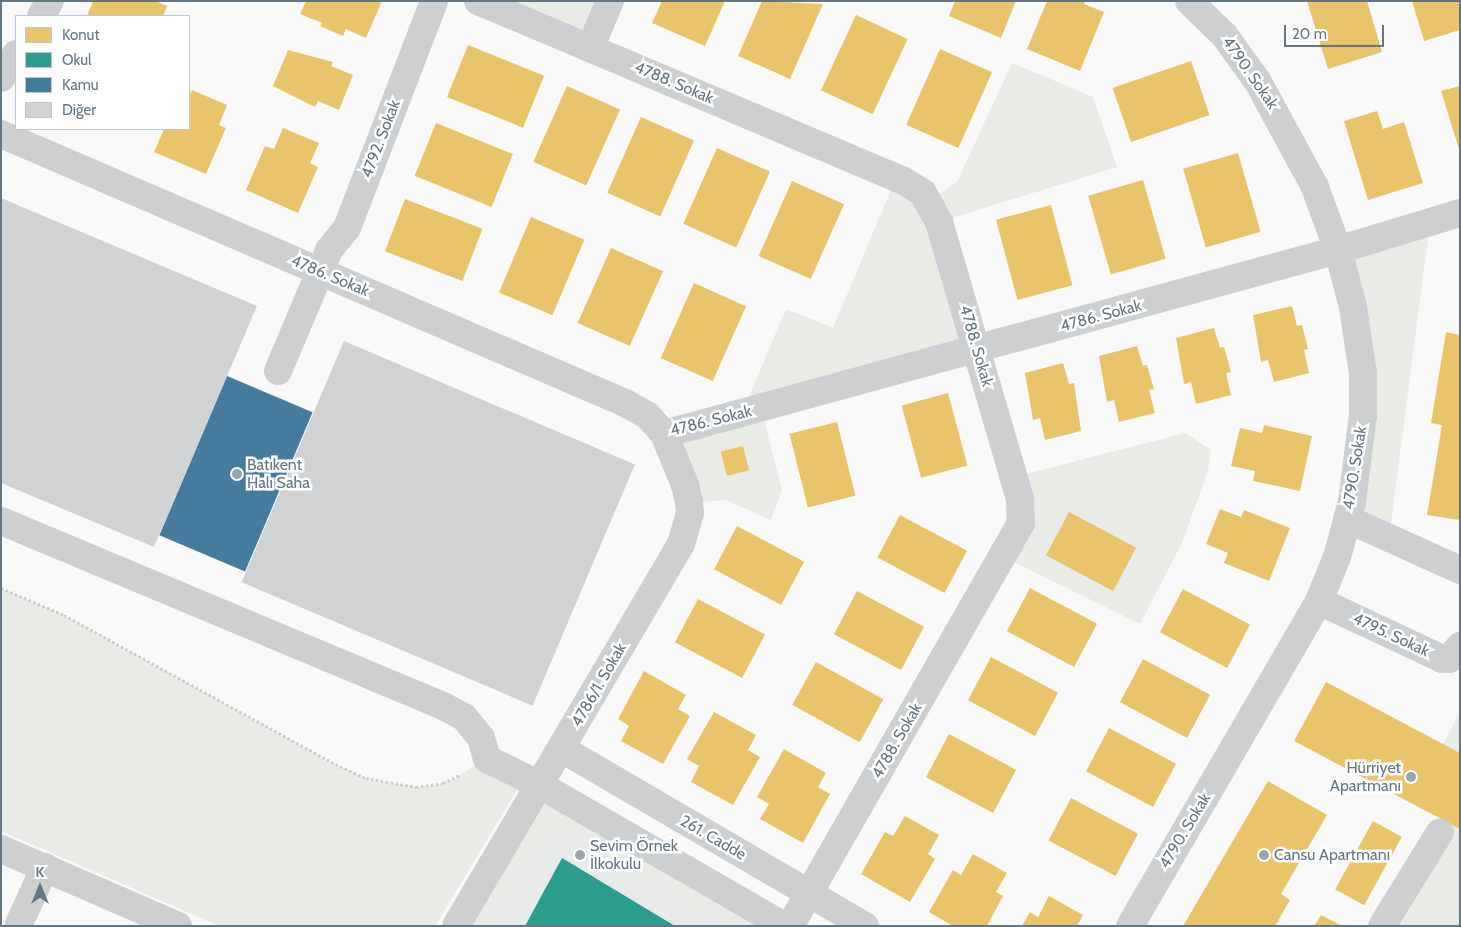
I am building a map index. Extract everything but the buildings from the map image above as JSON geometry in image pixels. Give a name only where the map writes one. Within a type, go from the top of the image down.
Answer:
[{"type":"street","points":[[42,15],[50,1]]},
{"type":"street","name":"4792. Sokak","points":[[278,371],[331,246],[347,228],[434,1]]},
{"type":"street","name":"4788. Sokak","points":[[478,1],[916,187],[929,201],[937,216],[1020,498],[1021,523],[790,926]]},
{"type":"street","points":[[590,48],[610,1]]},
{"type":"street","name":"4790. Sokak","points":[[1130,926],[1319,601],[1347,519],[1358,468],[1364,397],[1353,307],[1338,250],[1316,187],[1289,133],[1207,7]]},
{"type":"street","points":[[1,78],[15,56]]},
{"type":"street","name":"4786. Sokak","points":[[1,134],[626,403],[648,416],[664,434],[978,350],[1338,250],[1460,214]]},
{"type":"street","name":"4786/1. Sokak","points":[[456,926],[562,750],[681,544],[687,529],[690,513],[685,485],[664,434]]},
{"type":"street","points":[[1347,519],[1460,570]]},
{"type":"street","points":[[1,521],[445,707],[468,722],[483,741],[486,759],[540,785],[784,926]]},
{"type":"street","name":"4795. Sokak","points":[[1319,601],[1442,659],[1449,659],[1460,646]]},
{"type":"street","name":"261. Cadde","points":[[562,750],[865,926]]},
{"type":"street","points":[[1382,926],[1440,832]]},
{"type":"street","points":[[1,848],[178,926]]},
{"type":"street","points":[[18,926],[44,868]]},
{"type":"path","points":[[1,588],[64,615],[331,762],[366,778],[416,787],[435,785],[454,779],[486,759]]},
{"type":"shaded area","points":[[478,1],[610,1],[590,48]]},
{"type":"shaded area","points":[[1012,63],[1093,97],[1117,167],[939,222],[978,350],[761,408],[782,490],[771,520],[726,500],[689,503],[664,434],[742,413],[786,309],[833,328],[896,178],[929,201],[957,182]]},
{"type":"shaded area","points":[[1430,223],[1389,538],[1347,519],[1358,468],[1338,250]]},
{"type":"shaded area","points":[[1185,433],[1211,450],[1208,471],[1182,543],[1140,624],[1004,557],[1014,477]]},
{"type":"shaded area","points":[[1,588],[64,615],[331,762],[366,778],[416,787],[435,785],[454,779],[485,759],[525,777],[435,926],[219,926],[1,831]]},
{"type":"shaded area","points":[[1460,712],[1460,753],[1443,744]]},
{"type":"shaded area","name":"Sevim Örnek İlkokulu","points":[[540,785],[784,926],[456,926]]},
{"type":"shaded area","points":[[540,785],[784,926],[731,926],[554,825],[543,833],[489,926],[456,926]]},
{"type":"shaded area","points":[[1460,807],[1460,926],[1395,926]]},
{"type":"place","name":"Batıkent Halı Saha","points":[[237,474]]},
{"type":"place","name":"Hürriyet Apartmanı","points":[[1411,777]]},
{"type":"place","name":"Sevim Örnek İlkokulu","points":[[580,855]]},
{"type":"place","name":"Cansu Apartmanı","points":[[1264,855]]}]
